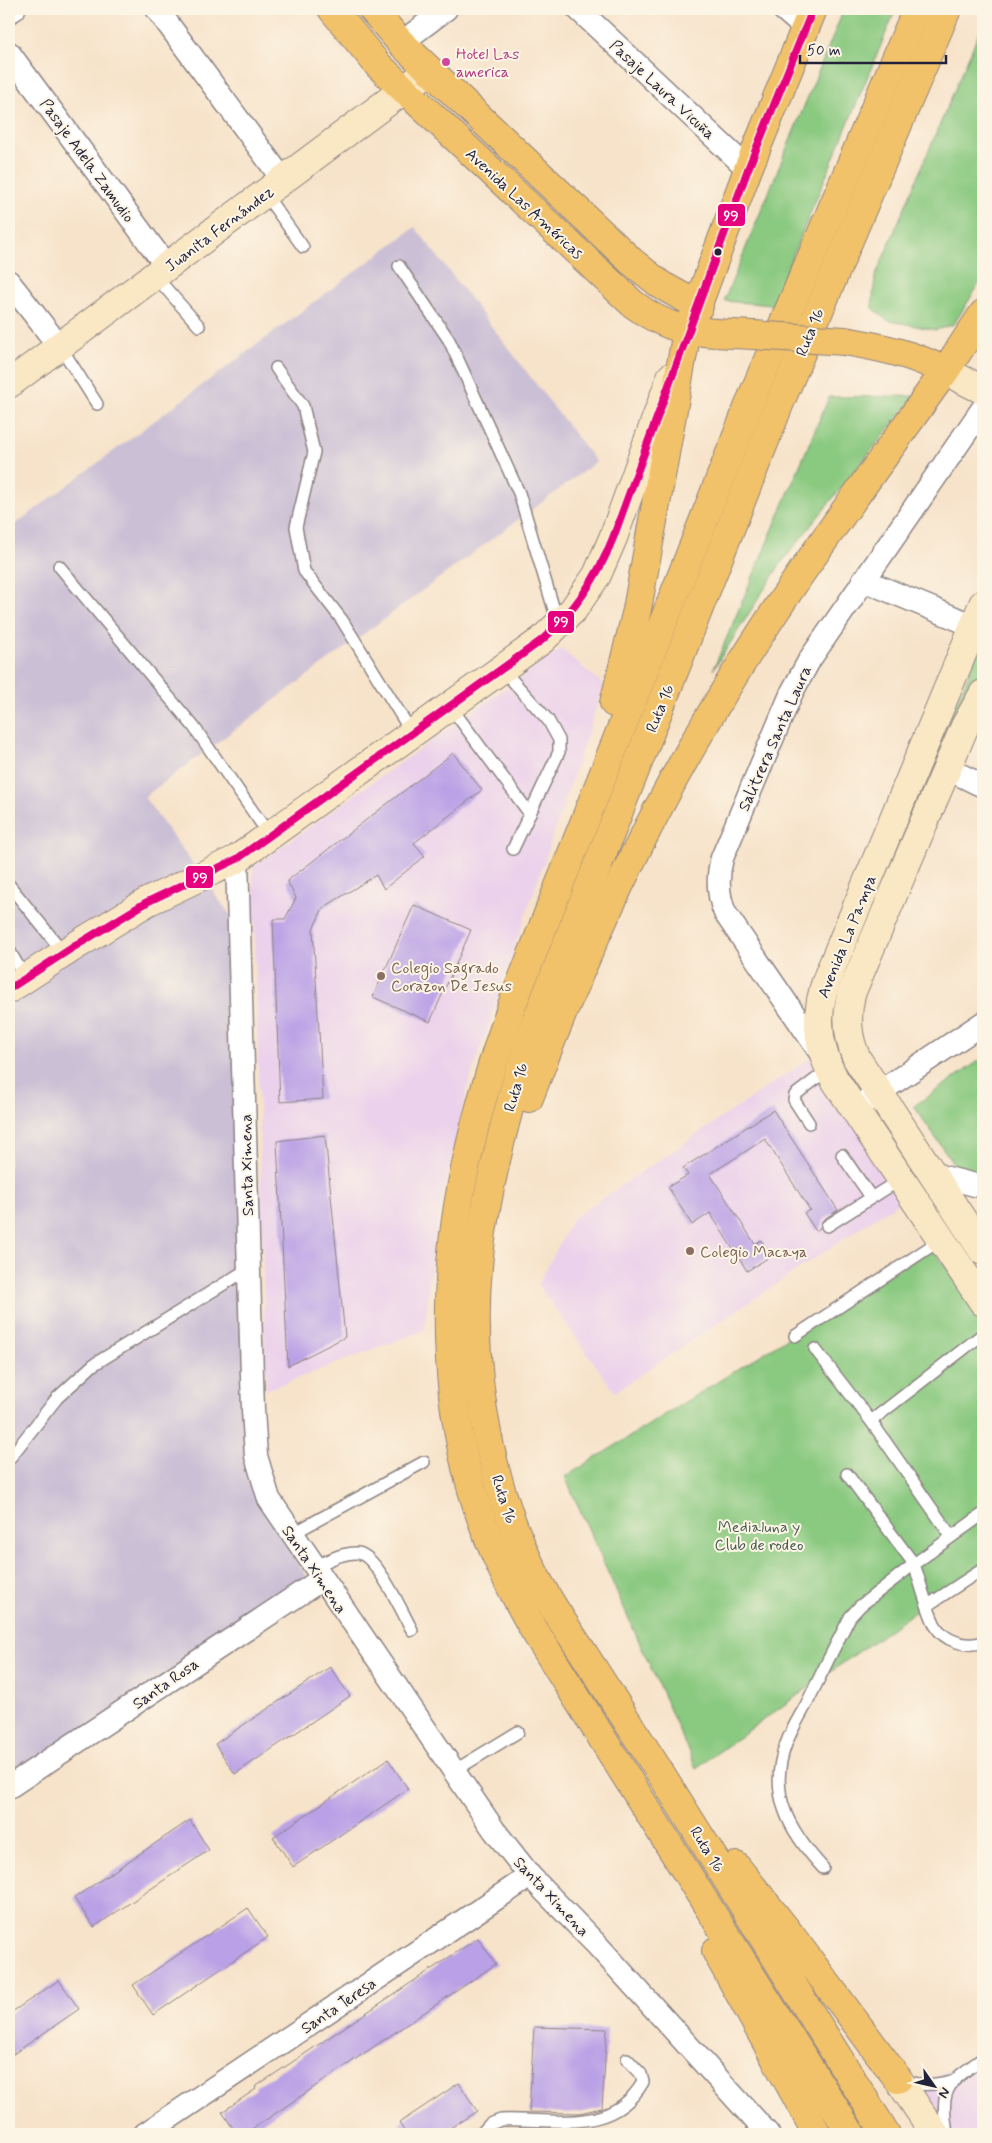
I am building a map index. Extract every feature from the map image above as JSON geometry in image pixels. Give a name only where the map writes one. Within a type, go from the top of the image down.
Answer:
[{"type":"main road","name":"Avenida Las Américas","points":[[332,9],[378,65],[404,90],[633,304],[664,324],[687,331],[845,341],[890,349],[911,355],[945,371]]},
{"type":"main road","name":"Avenida Las Américas","points":[[372,9],[401,43],[429,71],[646,274],[677,296],[698,306]]},
{"type":"main road","name":"Ruta 16","points":[[851,2134],[515,1597],[499,1563],[477,1506],[459,1432],[453,1388],[449,1298],[458,1206],[476,1122],[512,1005],[755,390],[916,9]]},
{"type":"main road","name":"Ruta 16","points":[[886,2134],[536,1577],[509,1515],[493,1458],[480,1385],[477,1312],[482,1234],[506,1117],[530,1037],[779,404],[947,9]]},
{"type":"main road","points":[[571,854],[631,638],[687,331],[748,169],[809,19]]},
{"type":"main road","points":[[482,1234],[512,1144],[556,1028],[619,883],[689,750],[747,654],[945,371],[981,325]]},
{"type":"main road","points":[[554,1662],[817,2134]]},
{"type":"main road","points":[[662,1776],[786,1929],[898,2079]]},
{"type":"street","points":[[9,12],[14,9]]},
{"type":"street","points":[[157,9],[274,187]]},
{"type":"street","points":[[401,43],[446,9]]},
{"type":"street","name":"Pasaje Laura Vicuña","points":[[578,9],[748,169]]},
{"type":"street","points":[[783,9],[809,19]]},
{"type":"street","name":"Pasaje Adela Zamudio","points":[[9,52],[161,271]]},
{"type":"street","name":"Juanita Fernández","points":[[9,384],[429,71]]},
{"type":"street","points":[[9,282],[59,346]]},
{"type":"street","points":[[17,984],[148,902],[238,859],[502,669],[558,626],[587,592],[605,558],[687,331]]},
{"type":"street","points":[[945,371],[983,390]]},
{"type":"street","name":"Salitrera Santa Laura","points":[[826,1063],[730,922],[721,904],[718,881],[722,858],[792,692],[820,642],[983,408]]},
{"type":"street","points":[[863,580],[979,615]]},
{"type":"street","name":"Avenida La Pampa","points":[[979,615],[823,990],[818,1032],[826,1063],[854,1109],[981,1293]]},
{"type":"street","name":"Avenida La Pampa","points":[[983,694],[965,726],[946,768],[851,994],[847,1022],[852,1047],[857,1059],[983,1251]]},
{"type":"street","points":[[946,768],[983,786]]},
{"type":"street","name":"Santa Ximena","points":[[238,859],[248,1269],[256,1456],[269,1499],[494,1830],[530,1876],[604,1953],[768,2134]]},
{"type":"street","points":[[854,1109],[983,1023]]},
{"type":"street","points":[[932,1174],[983,1187]]},
{"type":"street","name":"Santa Rosa","points":[[9,1787],[120,1715],[318,1573]]},
{"type":"street","name":"Santa Teresa","points":[[145,2134],[530,1876]]},
{"type":"street","points":[[898,2079],[935,2134]]},
{"type":"lane","points":[[274,187],[303,247]]},
{"type":"lane","points":[[399,266],[449,340],[516,484],[558,626]]},
{"type":"lane","points":[[161,271],[199,326]]},
{"type":"lane","points":[[59,346],[97,404]]},
{"type":"lane","points":[[276,368],[303,406],[314,452],[296,527],[304,571],[342,620],[412,733]]},
{"type":"lane","points":[[60,566],[194,728],[270,836]]},
{"type":"lane","points":[[502,669],[548,720],[559,740],[559,752],[513,849]]},
{"type":"lane","points":[[450,706],[530,814]]},
{"type":"lane","points":[[9,885],[64,953]]},
{"type":"lane","points":[[9,950],[17,984]]},
{"type":"lane","points":[[809,1123],[794,1100],[795,1095],[826,1063]]},
{"type":"lane","points":[[842,1155],[871,1197]]},
{"type":"lane","points":[[827,1226],[901,1179]]},
{"type":"lane","points":[[795,1336],[942,1239]]},
{"type":"lane","points":[[9,1459],[57,1398],[93,1365],[248,1269]]},
{"type":"lane","points":[[871,1421],[983,1334]]},
{"type":"lane","points":[[815,1349],[871,1421],[951,1536]]},
{"type":"lane","points":[[292,1534],[424,1462]]},
{"type":"lane","points":[[846,1474],[914,1564],[936,1626],[956,1643],[976,1645],[983,1642]]},
{"type":"lane","points":[[823,1868],[802,1845],[790,1824],[782,1801],[780,1771],[786,1744],[850,1617],[860,1606],[914,1564],[983,1514]]},
{"type":"lane","points":[[318,1573],[344,1555],[358,1553],[367,1556],[377,1567],[412,1630]]},
{"type":"lane","points":[[928,1605],[983,1569]]},
{"type":"lane","points":[[454,1771],[518,1732]]},
{"type":"lane","points":[[898,2079],[920,2086],[952,2081],[983,2058]]},
{"type":"lane","points":[[481,2134],[490,2124],[501,2120],[585,2121],[603,2117],[629,2100],[643,2082],[641,2074],[627,2059]]},
{"type":"lane","points":[[947,2134],[943,2100],[952,2081]]},
{"type":"shaded area","points":[[415,227],[596,462],[144,797],[230,915],[259,1480],[274,1523],[309,1581],[9,1781],[9,529]]},
{"type":"shaded area","name":"Colegio Sagrado Corazon De Jesus","points":[[561,649],[604,685],[468,1085],[433,1243],[425,1330],[266,1390],[253,867]]},
{"type":"shaded area","name":"Colegio Macaya","points":[[812,1057],[905,1198],[615,1392],[538,1285],[573,1218]]},
{"type":"shaded area","points":[[983,2048],[983,2134],[952,2134],[923,2087]]},
{"type":"green space","points":[[844,9],[896,9],[772,305],[724,301]]},
{"type":"green space","points":[[983,23],[983,278],[954,324],[936,330],[886,320],[872,307],[875,277]]},
{"type":"green space","points":[[915,396],[781,563],[713,670],[829,397]]},
{"type":"green space","points":[[983,640],[983,672],[978,677],[838,1003],[860,1078],[853,1082],[833,1054],[828,1009]]},
{"type":"green space","points":[[983,1058],[983,1175],[957,1169],[914,1106]]},
{"type":"green space","name":"Medialuna y Club de rodeo","points":[[932,1248],[983,1318],[983,1563],[696,1768],[565,1477]]},
{"type":"building","points":[[453,753],[482,790],[414,843],[425,856],[384,889],[376,875],[323,908],[313,929],[323,1099],[280,1102],[273,919],[285,919],[296,898],[287,881]]},
{"type":"building","points":[[414,905],[471,930],[430,1022],[373,997]]},
{"type":"building","points":[[773,1110],[838,1210],[823,1220],[820,1228],[816,1231],[804,1213],[810,1210],[765,1139],[710,1174],[755,1244],[761,1240],[771,1256],[747,1271],[710,1213],[692,1225],[668,1187],[688,1175],[683,1168]]},
{"type":"building","points":[[325,1135],[345,1337],[288,1366],[277,1141]]},
{"type":"building","points":[[330,1667],[350,1696],[235,1774],[215,1744]]},
{"type":"building","points":[[388,1759],[408,1789],[293,1867],[273,1837]]},
{"type":"building","points":[[190,1820],[209,1850],[94,1927],[74,1898]]},
{"type":"building","points":[[248,1908],[268,1937],[153,2015],[133,1985]]},
{"type":"building","points":[[478,1938],[496,1964],[245,2134],[237,2134],[222,2112],[256,2089],[255,2087]]},
{"type":"building","points":[[59,1980],[79,2009],[9,2057],[9,2014]]},
{"type":"building","points":[[534,2027],[607,2029],[602,2108],[579,2113],[529,2112]]},
{"type":"building","points":[[459,2083],[477,2111],[441,2134],[406,2134],[399,2123]]},
{"type":"transit line","name":"99","points":[[9,989],[147,902],[237,859],[542,640],[575,606],[600,567],[613,538],[748,169],[813,9]]},
{"type":"place","name":"Hotel Las america","points":[[446,62]]},
{"type":"place","name":"Colegio Sagrado Corazon De Jesus","points":[[381,976]]},
{"type":"place","name":"Colegio Macaya","points":[[690,1251]]}]
